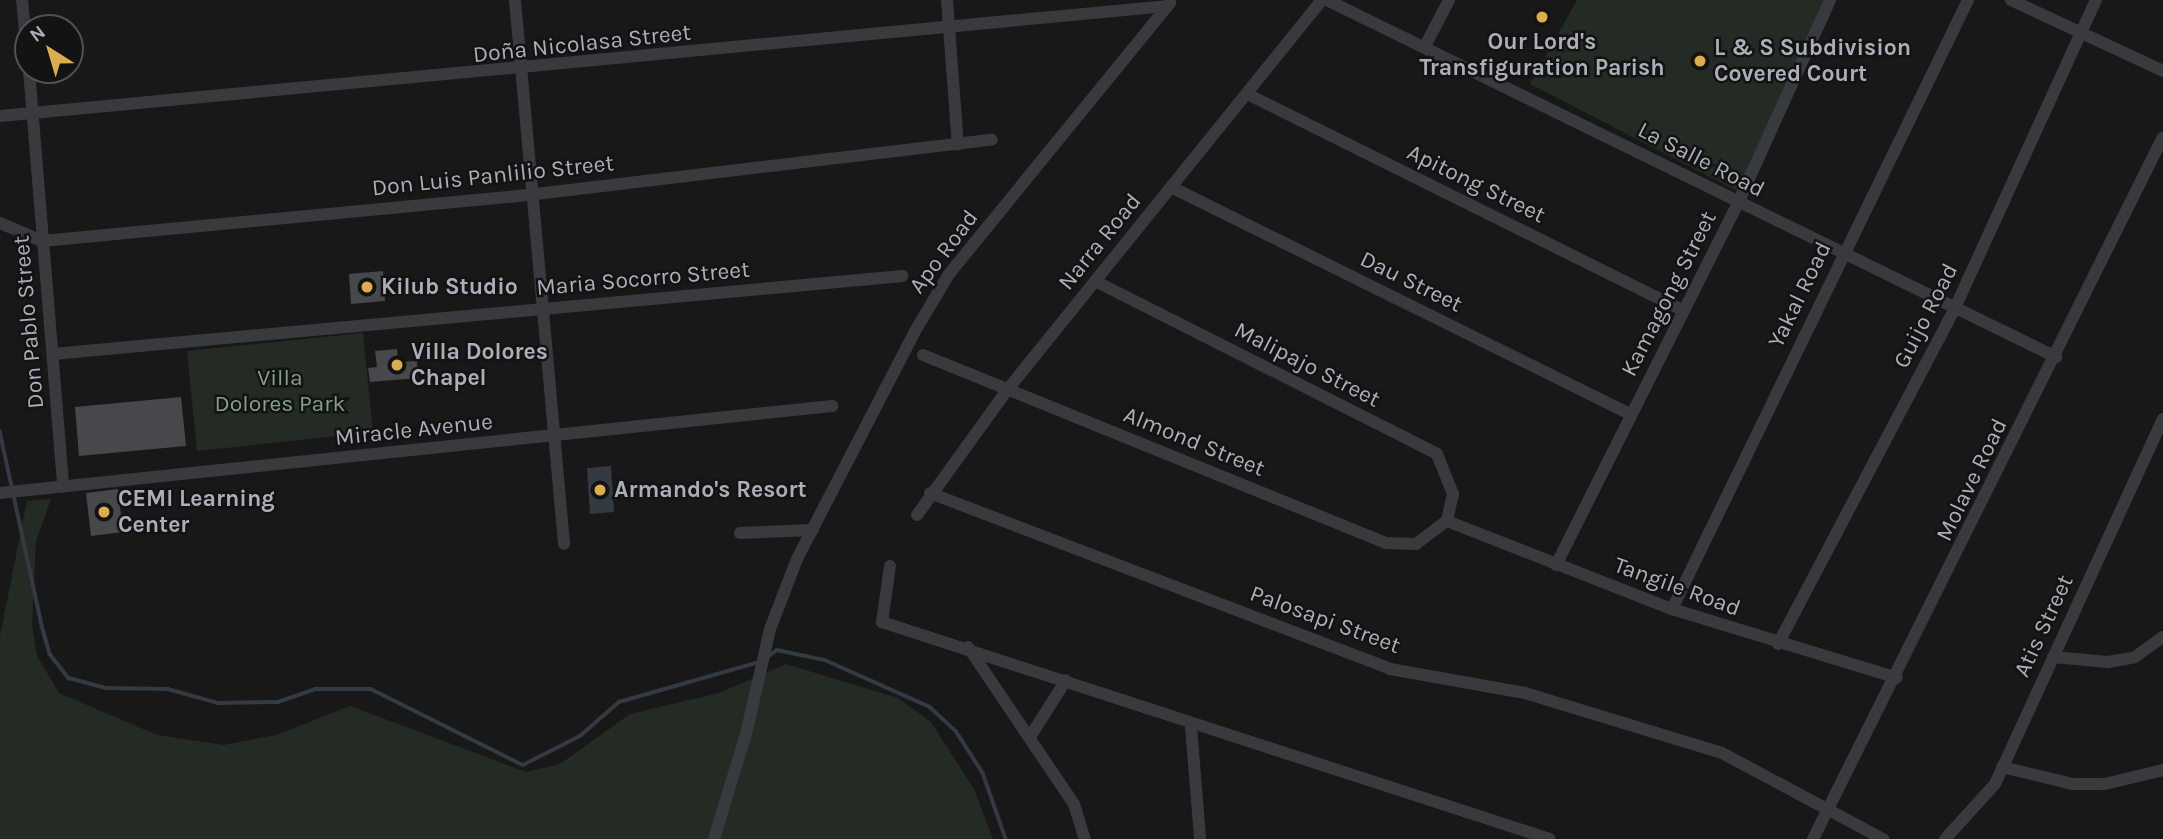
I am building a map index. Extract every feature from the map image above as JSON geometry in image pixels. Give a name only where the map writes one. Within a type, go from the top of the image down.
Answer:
[{"type":"street","points":[[515,0],[558,437],[564,544]]},
{"type":"street","points":[[947,0],[958,145]]},
{"type":"street","name":"La Salle Road","points":[[1324,0],[1425,46],[1738,204],[2056,357]]},
{"type":"street","name":"Narra Road","points":[[917,515],[930,493],[1008,389],[1324,0]]},
{"type":"street","points":[[1425,46],[1449,0]]},
{"type":"street","name":"Kamagong Street","points":[[1556,565],[1738,204],[1830,0]]},
{"type":"street","name":"Yakal Road","points":[[1671,609],[1968,0]]},
{"type":"street","points":[[2011,0],[2163,71]]},
{"type":"street","name":"Guijo Road","points":[[1778,644],[1954,310],[2096,0]]},
{"type":"street","name":"Doña Nicolasa Street","points":[[0,117],[521,71],[1170,3]]},
{"type":"street","name":"Apo Road","points":[[714,839],[761,670],[769,629],[797,559],[949,274],[1170,3]]},
{"type":"street","name":"Don Pablo Street","points":[[30,84],[63,487]]},
{"type":"street","name":"Apitong Street","points":[[1249,95],[1683,310]]},
{"type":"street","name":"Molave Road","points":[[1812,839],[1897,678],[2163,137]]},
{"type":"street","name":"Don Luis Panlilio Street","points":[[0,223],[42,241],[536,194],[992,140]]},
{"type":"street","name":"Dau Street","points":[[1171,187],[1632,415]]},
{"type":"street","name":"Maria Socorro Street","points":[[53,354],[902,276]]},
{"type":"street","name":"Malipajo Street","points":[[1095,281],[1437,454],[1453,494],[1447,521]]},
{"type":"street","name":"Almond Street","points":[[923,355],[1385,543],[1416,544],[1447,521]]},
{"type":"street","name":"Miracle Avenue","points":[[0,493],[558,437],[832,406]]},
{"type":"street","name":"Atis Street","points":[[1945,839],[1977,810],[2003,766],[2163,419]]},
{"type":"street","name":"Palosapi Street","points":[[930,493],[1390,669],[1525,693],[1722,753],[1827,810]]},
{"type":"street","name":"Tangile Road","points":[[1447,521],[1671,609],[1778,644],[1897,678]]},
{"type":"street","points":[[740,533],[813,530]]},
{"type":"street","points":[[890,566],[882,622],[968,646],[1191,726],[1550,839]]},
{"type":"street","points":[[2053,657],[2108,662],[2135,657],[2163,637]]},
{"type":"street","points":[[968,646],[1074,804],[1085,839]]},
{"type":"street","points":[[1030,737],[1066,680]]},
{"type":"street","points":[[1191,726],[1200,839]]},
{"type":"street","points":[[2003,766],[2073,784],[2105,784],[2163,770]]},
{"type":"street","points":[[1827,810],[1883,839]]},
{"type":"green space","points":[[1577,0],[1831,0],[1745,195],[1530,84]]},
{"type":"green space","name":"Villa Dolores Park","points":[[363,333],[373,432],[197,451],[187,351]]},
{"type":"green space","points":[[51,499],[36,541],[32,626],[37,656],[59,693],[157,735],[224,745],[276,735],[350,706],[526,772],[560,764],[630,714],[719,693],[786,664],[898,698],[931,722],[974,789],[993,839],[0,839],[0,636],[27,501]]},
{"type":"shaded area","name":"Armando's Resort","points":[[611,466],[614,512],[590,514],[587,468]]},
{"type":"building","name":"Kilub Studio","points":[[383,271],[385,301],[351,304],[349,274]]},
{"type":"building","name":"Villa Dolores Chapel","points":[[397,349],[398,362],[417,361],[418,378],[370,382],[368,368],[377,367],[375,351]]},
{"type":"building","points":[[181,397],[186,446],[79,456],[75,407]]},
{"type":"building","name":"CEMI Learning Center","points":[[118,489],[123,532],[91,536],[86,493]]},
{"type":"waterway","points":[[0,431],[42,626],[50,654],[69,678],[106,688],[168,689],[218,703],[278,702],[315,689],[371,689],[523,765],[580,736],[619,702],[759,662]]},
{"type":"waterway","points":[[769,656],[777,650],[825,660],[930,707],[956,731],[983,773],[1006,839]]},
{"type":"place","name":"Our Lord's Transfiguration Parish","points":[[1542,17]]},
{"type":"place","name":"L & S Subdivision Covered Court","points":[[1700,61]]},
{"type":"place","name":"Kilub Studio","points":[[367,287]]},
{"type":"place","name":"Villa Dolores Chapel","points":[[397,365]]},
{"type":"place","name":"Armando's Resort","points":[[600,490]]},
{"type":"place","name":"CEMI Learning Center","points":[[104,512]]}]
